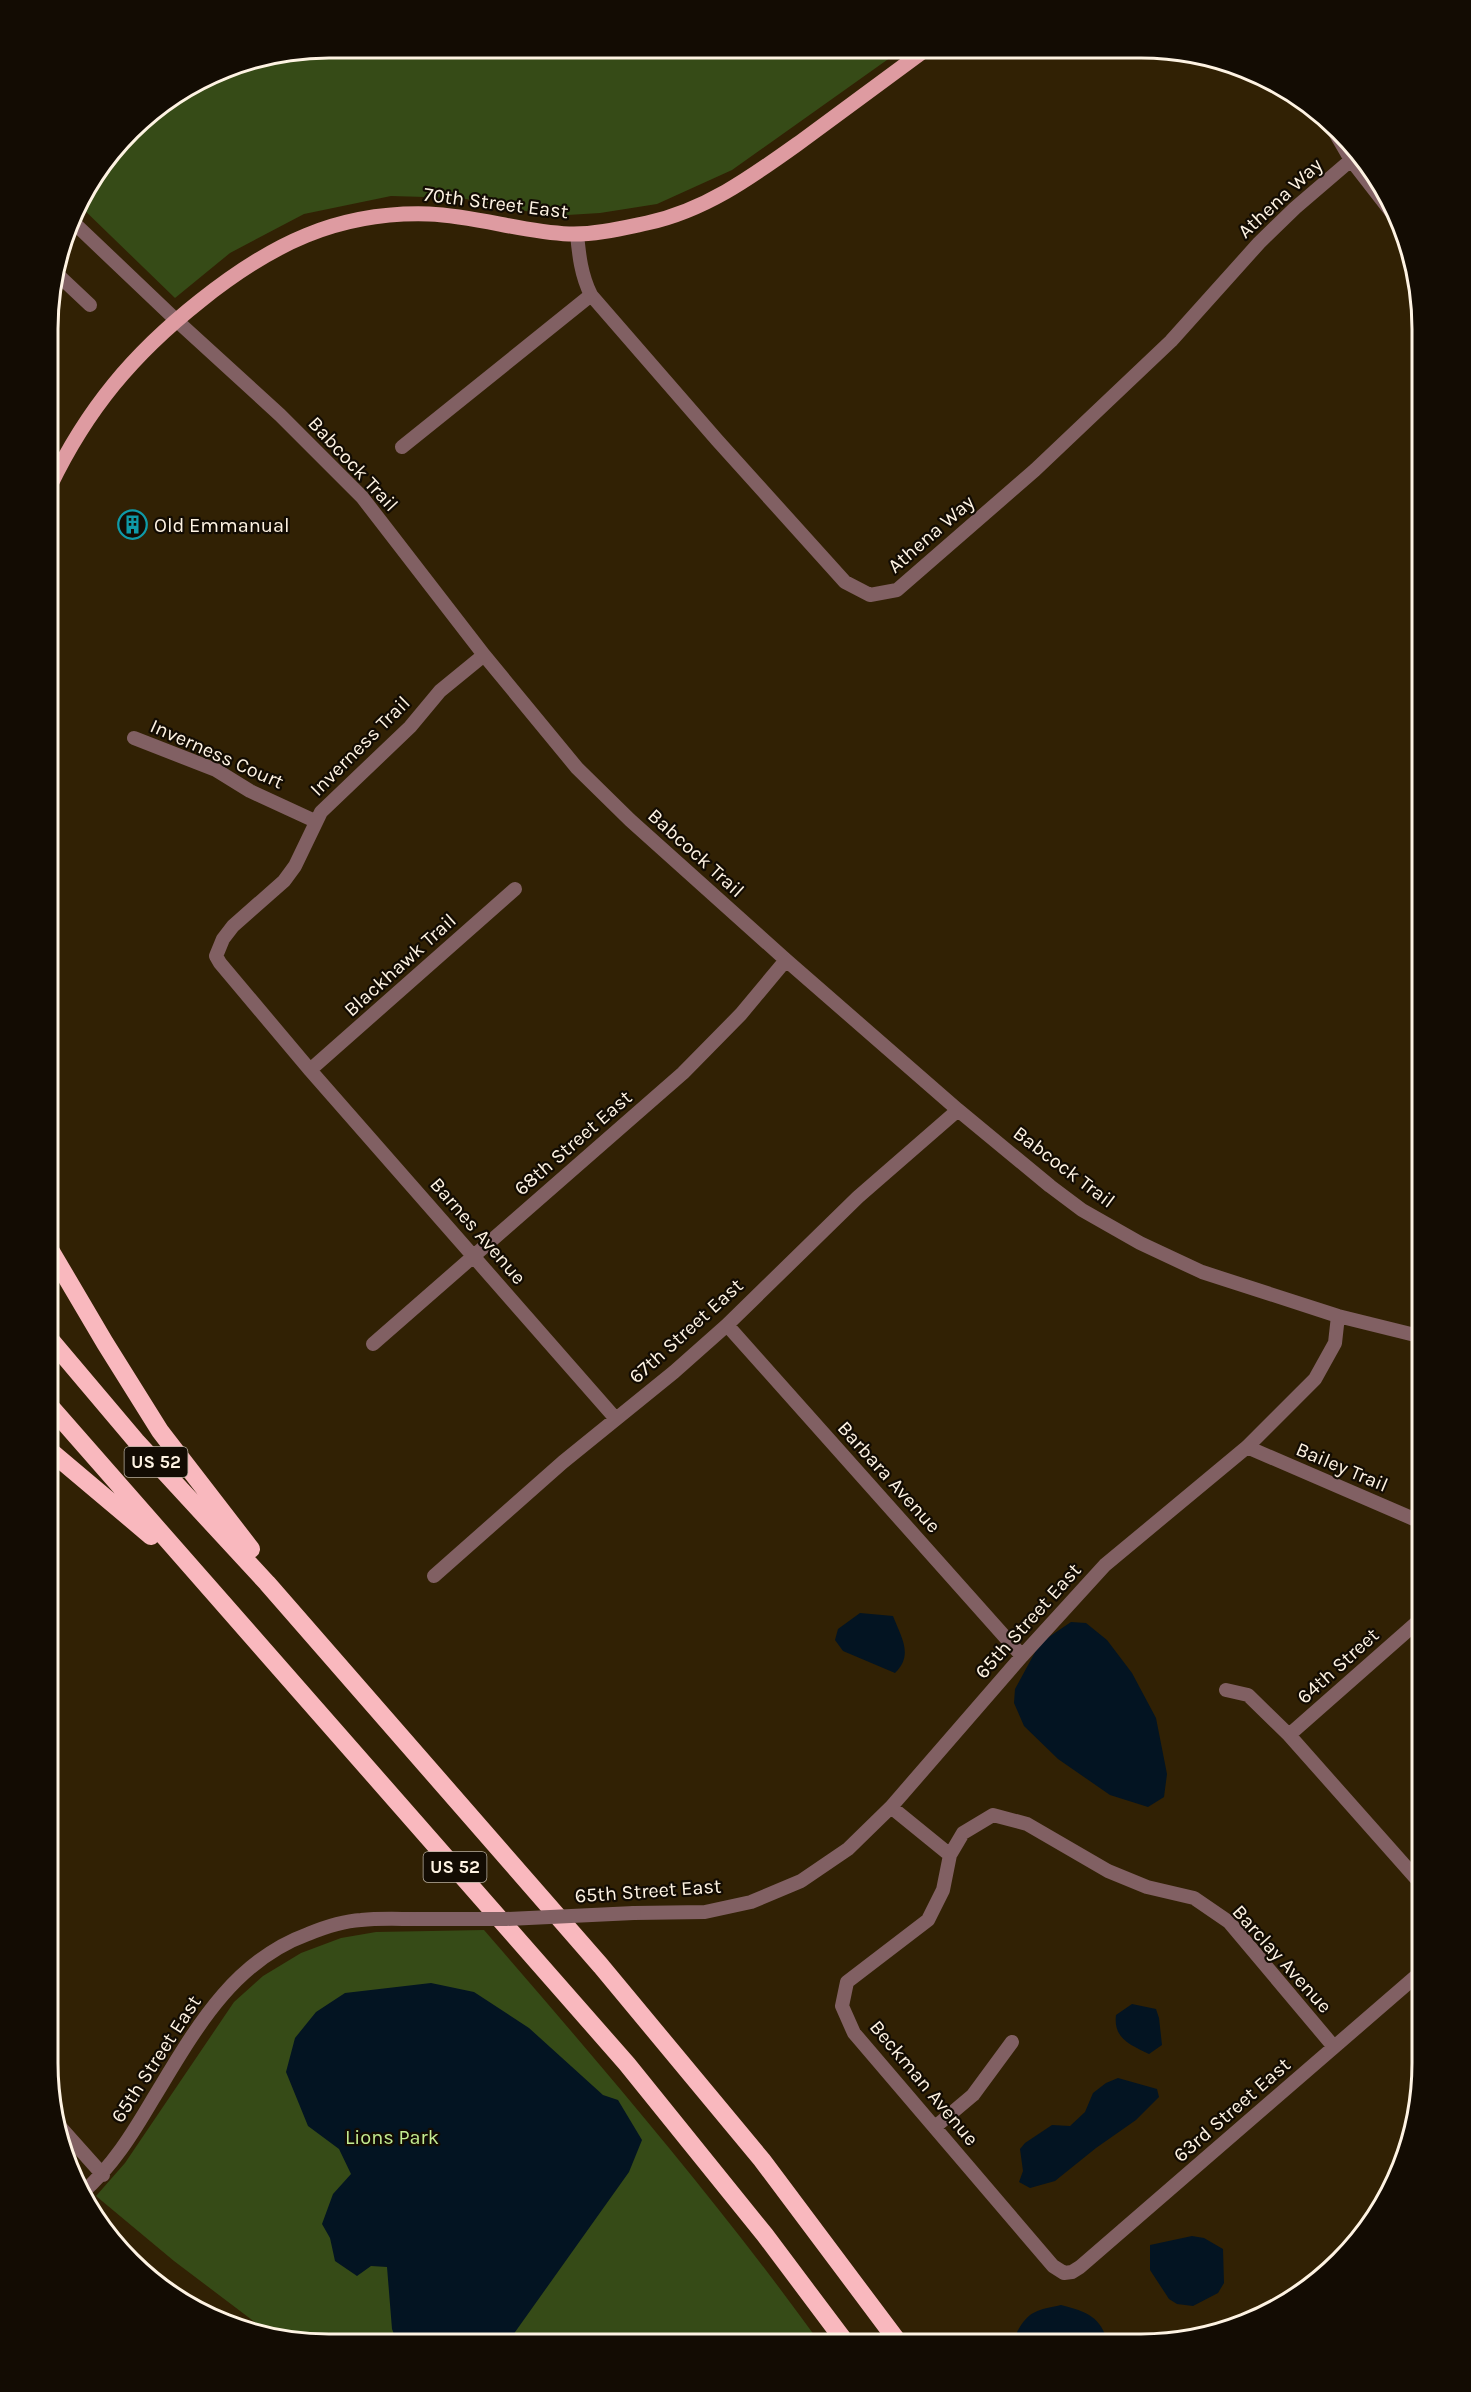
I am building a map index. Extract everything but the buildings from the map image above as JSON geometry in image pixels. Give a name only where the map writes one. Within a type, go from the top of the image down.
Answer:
[{"type":"highway","points":[[58,1263],[141,1402],[160,1431],[258,1558],[267,1583]]},
{"type":"highway","name":"US 52","points":[[58,1349],[136,1441],[267,1583],[683,2063],[762,2160],[892,2334]]},
{"type":"highway","name":"US 52","points":[[58,1415],[627,2064],[765,2235],[839,2334]]},
{"type":"highway","points":[[58,1457],[204,1583]]},
{"type":"main road","name":"70th Street East","points":[[58,469],[91,414],[132,361],[176,320],[259,257],[309,234],[350,222],[378,217],[432,214],[534,231],[577,234],[647,223],[690,211],[726,194],[914,58]]},
{"type":"street","points":[[1347,153],[1371,186]]},
{"type":"street","name":"Athena Way","points":[[577,234],[580,262],[585,283],[591,295],[845,582],[870,595],[897,590],[1035,470],[1171,341],[1266,236],[1351,160]]},
{"type":"street","name":"Babcock Trail","points":[[79,227],[280,415],[362,497],[484,655],[577,768],[630,820],[958,1110],[1082,1210],[1140,1243],[1202,1272],[1338,1316],[1412,1334]]},
{"type":"street","points":[[63,280],[90,305]]},
{"type":"street","points":[[402,447],[591,295]]},
{"type":"street","name":"Inverness Trail","points":[[310,1071],[216,956],[223,939],[233,926],[284,881],[295,866],[315,821],[332,799],[372,765],[410,727],[440,692],[484,655]]},
{"type":"street","name":"Inverness Court","points":[[134,738],[216,770],[250,791],[283,804],[315,821]]},
{"type":"street","name":"Blackhawk Trail","points":[[310,1071],[515,889]]},
{"type":"street","name":"68th Street East","points":[[373,1344],[683,1073],[741,1014],[786,960]]},
{"type":"street","name":"Barnes Avenue","points":[[310,1071],[616,1419]]},
{"type":"street","name":"67th Street East","points":[[434,1576],[563,1462],[674,1372],[727,1325],[858,1197],[958,1110]]},
{"type":"street","name":"65th Street East","points":[[89,2187],[102,2175],[137,2125],[199,2024],[237,1978],[289,1941],[328,1926],[360,1920],[506,1919],[705,1912],[751,1902],[801,1881],[848,1849],[891,1807],[1022,1656],[1105,1565],[1247,1447],[1315,1379],[1335,1342],[1338,1316]]},
{"type":"street","name":"Barbara Avenue","points":[[727,1325],[1022,1656]]},
{"type":"street","name":"Bailey Trail","points":[[1247,1447],[1412,1518]]},
{"type":"street","name":"64th Street","points":[[1289,1735],[1412,1626]]},
{"type":"street","points":[[1226,1690],[1248,1695],[1289,1735],[1412,1874]]},
{"type":"street","points":[[891,1807],[950,1855]]},
{"type":"street","name":"Barclay Avenue","points":[[950,1855],[963,1833],[993,1815],[1027,1824],[1108,1871],[1147,1887],[1194,1898],[1229,1922],[1334,2047]]},
{"type":"street","name":"Beckman Avenue","points":[[950,1855],[943,1890],[928,1920],[847,1982],[842,2006],[854,2033],[1053,2266],[1064,2273]]},
{"type":"street","name":"63rd Street East","points":[[1064,2273],[1072,2272],[1080,2267],[1412,1980]]},
{"type":"street","points":[[935,2127],[973,2096],[1012,2042]]},
{"type":"street","points":[[69,2138],[102,2175]]},
{"type":"green space","points":[[329,58],[890,58],[732,170],[657,204],[600,213],[551,216],[461,198],[391,196],[304,214],[230,253],[175,298],[85,211],[114,164],[164,114],[210,86],[242,73],[276,64]]},
{"type":"green space","name":"Lions Park","points":[[484,1930],[699,2184],[813,2334],[329,2334],[276,2328],[256,2323],[174,2261],[96,2196],[125,2163],[234,2002],[263,1976],[301,1953],[341,1938],[376,1932]]},
{"type":"water","points":[[860,1613],[893,1616],[905,1653],[901,1666],[895,1673],[843,1651],[835,1640],[838,1629]]},
{"type":"water","points":[[1071,1622],[1086,1623],[1107,1640],[1132,1673],[1156,1718],[1167,1774],[1164,1797],[1148,1807],[1110,1795],[1058,1759],[1024,1726],[1014,1703],[1015,1689],[1040,1643]]},
{"type":"water","points":[[431,1983],[474,1992],[529,2028],[603,2095],[618,2100],[642,2140],[629,2172],[514,2334],[394,2334],[387,2267],[371,2266],[357,2276],[335,2261],[330,2238],[322,2224],[333,2194],[351,2174],[339,2149],[308,2126],[286,2072],[295,2038],[316,2012],[345,1993]]},
{"type":"water","points":[[1132,2004],[1156,2009],[1162,2045],[1149,2054],[1125,2040],[1117,2030],[1116,2015]]},
{"type":"water","points":[[1118,2078],[1157,2089],[1159,2097],[1136,2120],[1055,2181],[1030,2188],[1019,2182],[1023,2171],[1020,2149],[1025,2143],[1052,2125],[1070,2126],[1085,2112],[1093,2093],[1106,2083]]},
{"type":"water","points":[[1192,2236],[1204,2238],[1223,2249],[1224,2283],[1218,2293],[1193,2306],[1177,2304],[1169,2299],[1150,2270],[1150,2245]]},
{"type":"water","points":[[1061,2305],[1078,2310],[1097,2321],[1104,2334],[1018,2334],[1026,2319],[1040,2310]]},
{"type":"place","name":"Old Emmanual","points":[[133,525]]}]
